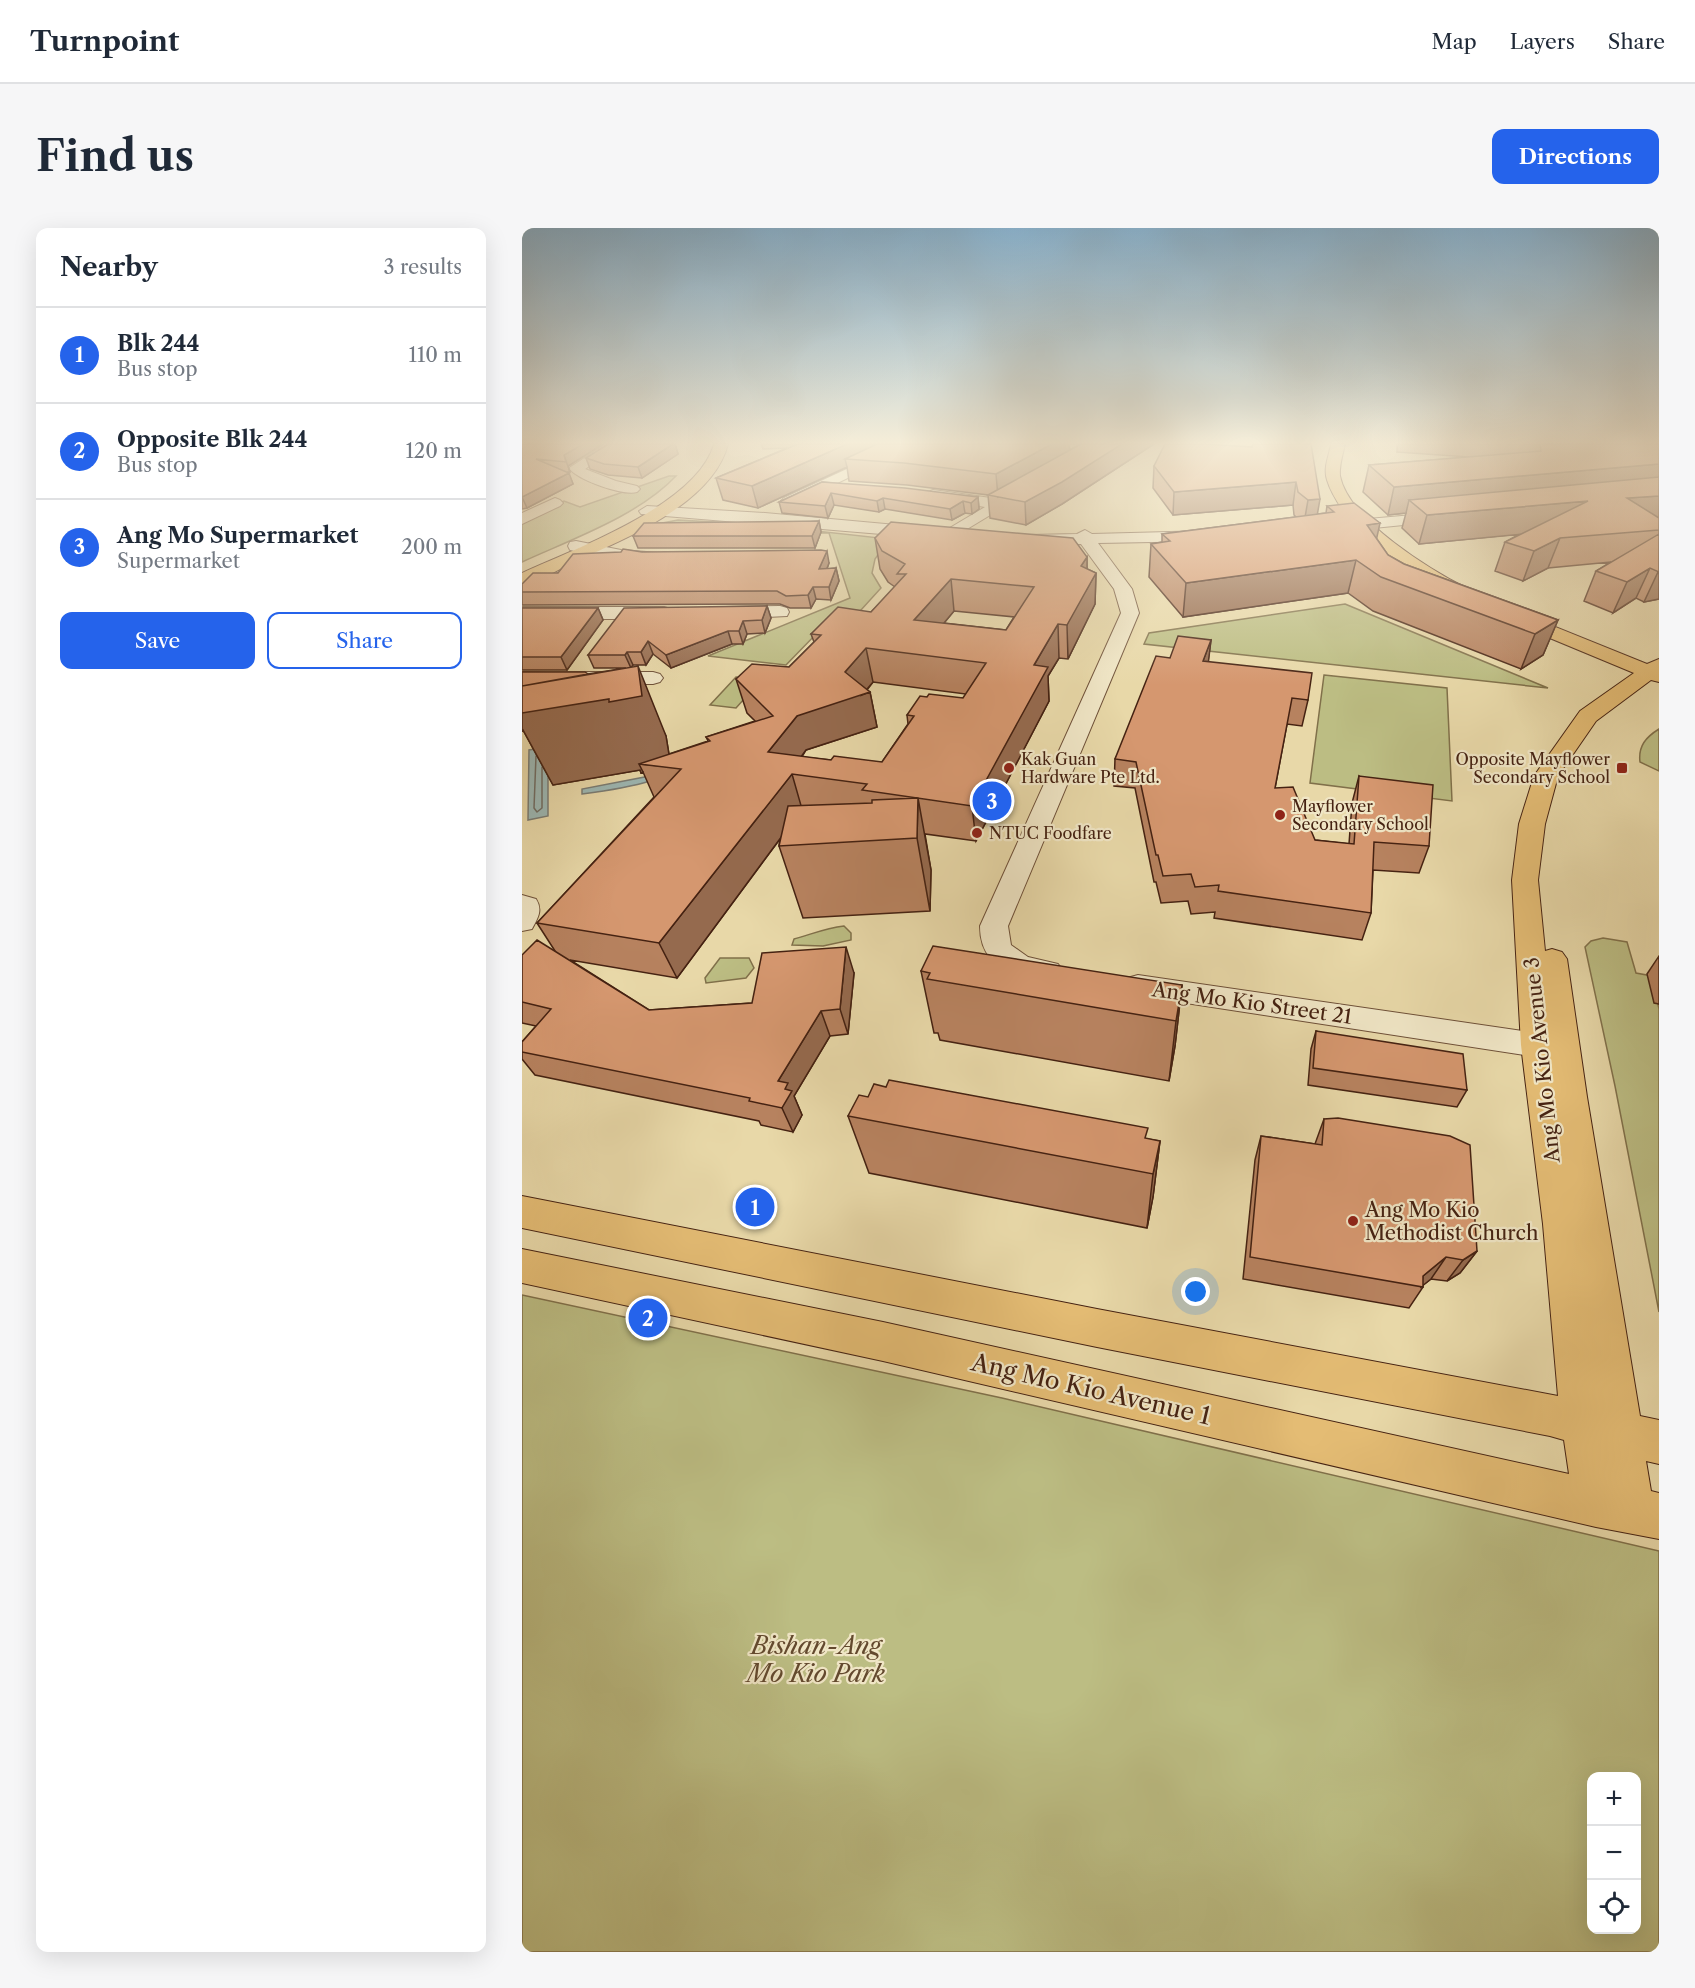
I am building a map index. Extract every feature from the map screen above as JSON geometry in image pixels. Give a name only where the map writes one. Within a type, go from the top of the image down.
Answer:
[{"type":"main road","points":[[522,580],[626,524]]},
{"type":"main road","points":[[1376,524],[1434,567],[1489,600],[1657,672]]},
{"type":"main road","points":[[522,572],[581,547]]},
{"type":"main road","name":"Ang Mo Kio Avenue 3","points":[[1621,1433],[1561,1224],[1537,1045],[1525,880],[1538,801],[1546,776],[1588,716],[1613,696],[1657,672]]},
{"type":"main road","name":"Ang Mo Kio Avenue 3","points":[[1629,1510],[1621,1433],[1565,1070],[1543,882],[1559,790],[1570,770],[1610,716],[1657,672]]},
{"type":"main road","points":[[522,1212],[1621,1433]]},
{"type":"main road","name":"Ang Mo Kio Avenue 1","points":[[522,1266],[932,1352],[1629,1510]]},
{"type":"street","points":[[861,524],[983,535]]},
{"type":"street","points":[[953,533],[967,524]]},
{"type":"street","points":[[1318,526],[1334,524]]},
{"type":"street","points":[[1014,537],[1227,532]]},
{"type":"street","points":[[1072,975],[1027,968],[1006,958],[996,948],[993,938],[994,926],[1130,613],[1129,601],[1122,585],[1086,537]]},
{"type":"street","points":[[581,547],[633,556],[669,557]]},
{"type":"street","points":[[709,613],[780,612]]},
{"type":"street","points":[[522,614],[617,621],[686,613]]},
{"type":"street","points":[[522,678],[579,670],[653,678]]},
{"type":"street","points":[[522,904],[526,905],[526,913],[522,922]]},
{"type":"street","name":"Ang Mo Kio Street 21","points":[[1106,981],[1537,1045]]},
{"type":"green space","points":[[522,524],[605,524],[583,535],[522,562]]},
{"type":"green space","points":[[656,524],[758,524],[889,539],[875,559],[872,573],[881,588],[841,632],[820,630],[786,665],[708,656],[850,598],[829,533],[637,533]]},
{"type":"green space","points":[[1345,604],[1548,688],[1144,644],[1149,633]]},
{"type":"green space","points":[[1324,675],[1447,688],[1452,801],[1310,783]]},
{"type":"green space","points":[[736,677],[761,680],[736,708],[710,705]]},
{"type":"green space","points":[[1659,729],[1659,771],[1640,762],[1640,751],[1650,735]]},
{"type":"green space","points":[[844,926],[851,933],[851,940],[823,946],[792,945],[794,939]]},
{"type":"green space","points":[[1603,938],[1627,942],[1636,973],[1652,976],[1659,1009],[1659,1312],[1585,947],[1591,941]]},
{"type":"green space","points":[[720,958],[749,958],[754,968],[746,978],[706,983],[705,978]]},
{"type":"green space","name":"Bishan-Ang Mo Kio Park","points":[[522,1295],[1002,1398],[1659,1551],[1659,1952],[522,1952]]},
{"type":"water","points":[[548,747],[548,816],[528,820],[529,750]]},
{"type":"water","points":[[650,776],[650,781],[582,794],[582,789]]},
{"type":"building","points":[[643,524],[817,524],[812,536],[633,536]]},
{"type":"building","points":[[889,524],[919,524],[1073,538],[1087,557],[1081,566],[1096,573],[1067,625],[1058,624],[1034,665],[1048,667],[972,806],[862,790],[867,784],[792,774],[659,943],[537,923],[681,769],[639,764],[710,741],[706,737],[773,716],[736,679],[752,664],[789,667],[821,635],[811,634],[838,607],[871,612],[906,574],[897,574],[905,564],[882,551],[875,538]],"holes":[[[951,579],[1034,587],[1006,630],[914,620]],[[866,648],[986,663],[963,698],[929,694],[927,697],[920,696],[907,715],[914,716],[882,762],[834,756],[831,760],[768,752],[797,716],[870,692],[845,672]]]},
{"type":"building","points":[[1237,524],[1371,524],[1367,525],[1388,555],[1404,564],[1558,620],[1535,634],[1381,577],[1356,560],[1186,583],[1151,544],[1170,541],[1162,534]]},
{"type":"building","points":[[1541,524],[1659,524],[1659,530],[1560,538],[1534,551],[1505,542]]},
{"type":"building","points":[[1659,534],[1659,572],[1650,568],[1627,582],[1596,571]]},
{"type":"building","points":[[623,549],[642,552],[821,550],[827,551],[819,569],[836,568],[829,587],[813,587],[808,595],[786,596],[777,591],[522,592],[522,584],[533,573],[558,573],[573,554],[621,552]]},
{"type":"building","points":[[767,606],[762,620],[743,621],[739,631],[728,631],[666,655],[648,641],[641,652],[627,652],[625,655],[588,655],[624,608]]},
{"type":"building","points":[[522,608],[598,608],[561,657],[522,657]]},
{"type":"building","points":[[1178,636],[1211,640],[1203,661],[1312,673],[1308,700],[1292,698],[1275,788],[1293,787],[1315,840],[1354,844],[1359,776],[1433,785],[1429,846],[1374,842],[1371,913],[1218,891],[1219,885],[1195,887],[1191,874],[1163,876],[1158,855],[1156,855],[1136,762],[1115,759],[1156,656],[1170,658]]},
{"type":"building","points":[[638,666],[642,696],[522,713],[522,686]]},
{"type":"building","points":[[522,672],[585,672],[588,674],[522,686]]},
{"type":"building","points":[[918,798],[917,838],[779,846],[788,806],[872,803],[872,800]]},
{"type":"building","points":[[537,940],[649,1010],[752,1003],[762,953],[846,947],[840,1009],[821,1011],[778,1081],[788,1083],[785,1089],[792,1091],[782,1108],[749,1101],[750,1098],[522,1052],[522,1042],[551,1009],[522,1002],[522,955]]},
{"type":"building","points":[[933,946],[1182,985],[1176,1021],[927,979],[930,973],[921,971]]},
{"type":"building","points":[[1316,1031],[1463,1054],[1467,1090],[1313,1068]]},
{"type":"building","points":[[889,1080],[1148,1128],[1145,1138],[1160,1141],[1153,1174],[848,1116],[859,1095],[868,1097],[874,1084],[886,1087]]},
{"type":"building","name":"Ang Mo Kio Methodist Church","points":[[1338,1118],[1450,1136],[1470,1145],[1477,1251],[1463,1260],[1446,1257],[1423,1276],[1423,1287],[1250,1257],[1261,1136],[1322,1145],[1324,1119]]},
{"type":"place","name":"Kak Guan Hardware Pte Ltd.","points":[[1009,768]]},
{"type":"place","name":"Opposite Mayflower Secondary School","points":[[1622,768]]},
{"type":"place","name":"Ang Mo Supermarket","points":[[992,801]]},
{"type":"place","name":"Mayflower Secondary School","points":[[1280,815]]},
{"type":"place","name":"NTUC Foodfare","points":[[977,833]]},
{"type":"place","name":"Blk 244","points":[[755,1207]]},
{"type":"place","name":"Ang Mo Kio Methodist Church","points":[[1353,1221]]},
{"type":"place","name":"Opposite Blk 244","points":[[648,1318]]}]
